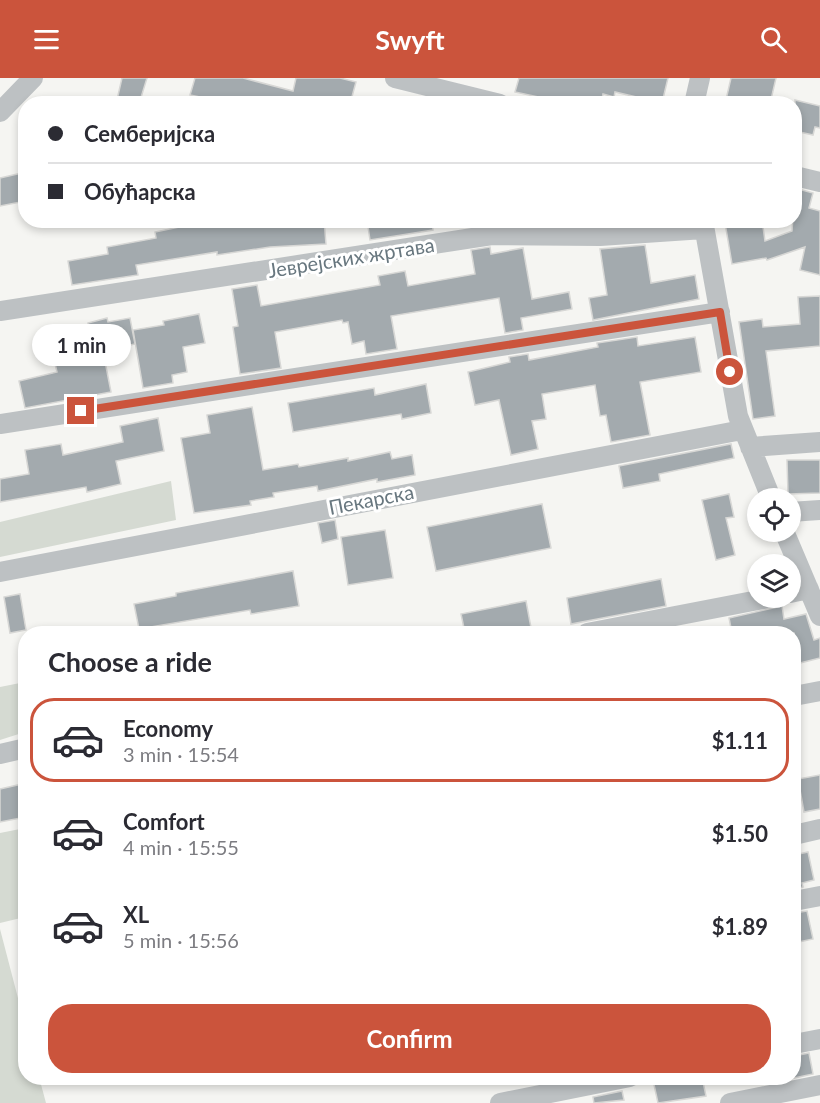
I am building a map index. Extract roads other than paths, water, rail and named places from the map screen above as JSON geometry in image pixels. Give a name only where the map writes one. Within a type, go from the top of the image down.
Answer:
[{"type":"street","points":[[0,112],[33,78]]},
{"type":"street","points":[[395,78],[468,96]]},
{"type":"street","points":[[696,96],[700,78]]},
{"type":"street","points":[[802,178],[820,182]]},
{"type":"street","name":"Јеврејских жртава","points":[[0,311],[492,235],[600,236],[675,228]]},
{"type":"street","points":[[704,228],[746,439],[767,488]]},
{"type":"street","points":[[0,424],[720,312]]},
{"type":"street","name":"Пекарска","points":[[0,572],[746,439],[820,442]]},
{"type":"street","points":[[801,511],[820,510]]},
{"type":"street","points":[[801,592],[820,616]]},
{"type":"street","points":[[623,626],[747,602]]},
{"type":"street","points":[[801,695],[820,691]]},
{"type":"street","points":[[0,754],[18,750]]},
{"type":"street","points":[[801,833],[820,829]]},
{"type":"street","points":[[801,900],[820,896]]},
{"type":"street","points":[[801,1043],[820,1039]]},
{"type":"street","points":[[500,1103],[590,1085]]},
{"type":"street","points":[[730,1103],[820,1085]]}]
